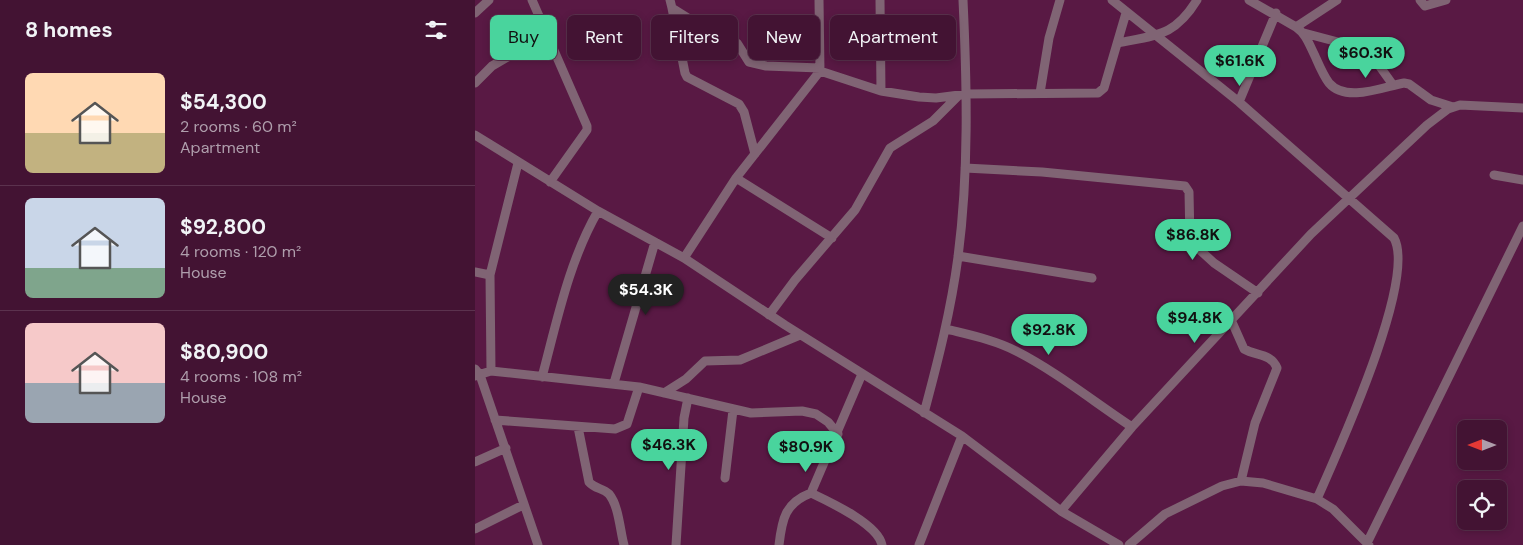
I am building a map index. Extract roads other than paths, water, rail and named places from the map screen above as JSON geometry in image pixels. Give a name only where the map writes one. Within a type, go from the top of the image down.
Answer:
[{"type":"street","points":[[475,12],[489,0]]},
{"type":"street","points":[[532,0],[539,15]]},
{"type":"street","points":[[684,258],[736,178],[820,70],[819,0]]},
{"type":"street","points":[[880,0],[881,91]]},
{"type":"street","points":[[924,413],[946,330],[958,256],[965,168],[963,0]]},
{"type":"street","points":[[1040,93],[1049,38],[1061,0]]},
{"type":"street","points":[[1111,0],[1239,102],[1350,197],[1394,238],[1398,246],[1399,264],[1396,284],[1361,400],[1317,499]]},
{"type":"street","points":[[1118,43],[1157,35],[1178,25],[1187,16],[1197,0]]},
{"type":"street","points":[[1249,0],[1276,14],[1304,33],[1368,50],[1393,85]]},
{"type":"street","points":[[1296,27],[1326,3],[1337,0]]},
{"type":"street","points":[[1420,0],[1425,6],[1429,6],[1446,0]]},
{"type":"street","points":[[671,4],[704,28],[737,43],[749,62],[766,66],[820,70],[881,91],[919,97],[1040,93],[1087,94],[1102,92],[1126,13]]},
{"type":"street","points":[[671,4],[687,77],[739,104],[744,112],[755,154]]},
{"type":"street","points":[[1239,102],[1276,14]]},
{"type":"street","points":[[1304,33],[1323,74],[1330,84],[1338,90],[1361,92],[1393,85],[1409,84],[1431,100],[1453,107]]},
{"type":"street","points":[[550,182],[587,130],[585,119],[557,56]]},
{"type":"street","points":[[475,84],[492,66],[502,60]]},
{"type":"street","points":[[769,315],[795,280],[855,210],[890,148],[933,121],[963,95]]},
{"type":"street","points":[[1061,511],[1132,427],[1232,322],[1311,234],[1427,125],[1453,107],[1467,104],[1523,108]]},
{"type":"street","points":[[475,135],[598,211],[684,258],[800,335],[962,436],[1061,511],[1119,545]]},
{"type":"street","points":[[491,371],[490,275],[518,163]]},
{"type":"street","points":[[965,168],[1042,172],[1185,186],[1189,192],[1190,241],[1208,257],[1258,293]]},
{"type":"street","points":[[1494,175],[1523,180]]},
{"type":"street","points":[[736,178],[831,238]]},
{"type":"street","points":[[542,377],[563,297],[583,238],[598,211]]},
{"type":"street","points":[[1129,545],[1165,514],[1222,486],[1241,481],[1263,483],[1317,499],[1333,509],[1368,544],[1523,226]]},
{"type":"street","points":[[614,383],[655,242]]},
{"type":"street","points":[[958,256],[1092,278]]},
{"type":"street","points":[[475,272],[490,275]]},
{"type":"street","points":[[1232,322],[1244,348],[1257,355],[1268,357],[1274,361],[1277,368],[1255,423],[1241,481]]},
{"type":"street","points":[[946,330],[979,338],[1015,350],[1048,369],[1132,427]]},
{"type":"street","points":[[664,393],[686,379],[705,361],[740,360],[800,335]]},
{"type":"street","points":[[538,545],[477,373],[491,371],[614,383],[751,413],[802,411],[816,414],[828,422],[838,434]]},
{"type":"street","points":[[779,545],[780,530],[788,508],[798,498],[811,493],[838,434],[862,374]]},
{"type":"street","points":[[495,420],[615,429],[627,424],[639,387]]},
{"type":"street","points":[[677,545],[684,418],[688,398]]},
{"type":"street","points":[[725,478],[733,410]]},
{"type":"street","points":[[578,427],[589,482],[593,488],[609,494],[614,503],[624,545]]},
{"type":"street","points":[[919,545],[962,436]]},
{"type":"street","points":[[475,462],[505,448]]},
{"type":"street","points":[[811,493],[836,505],[877,532],[882,545]]},
{"type":"street","points":[[475,529],[523,505]]}]
